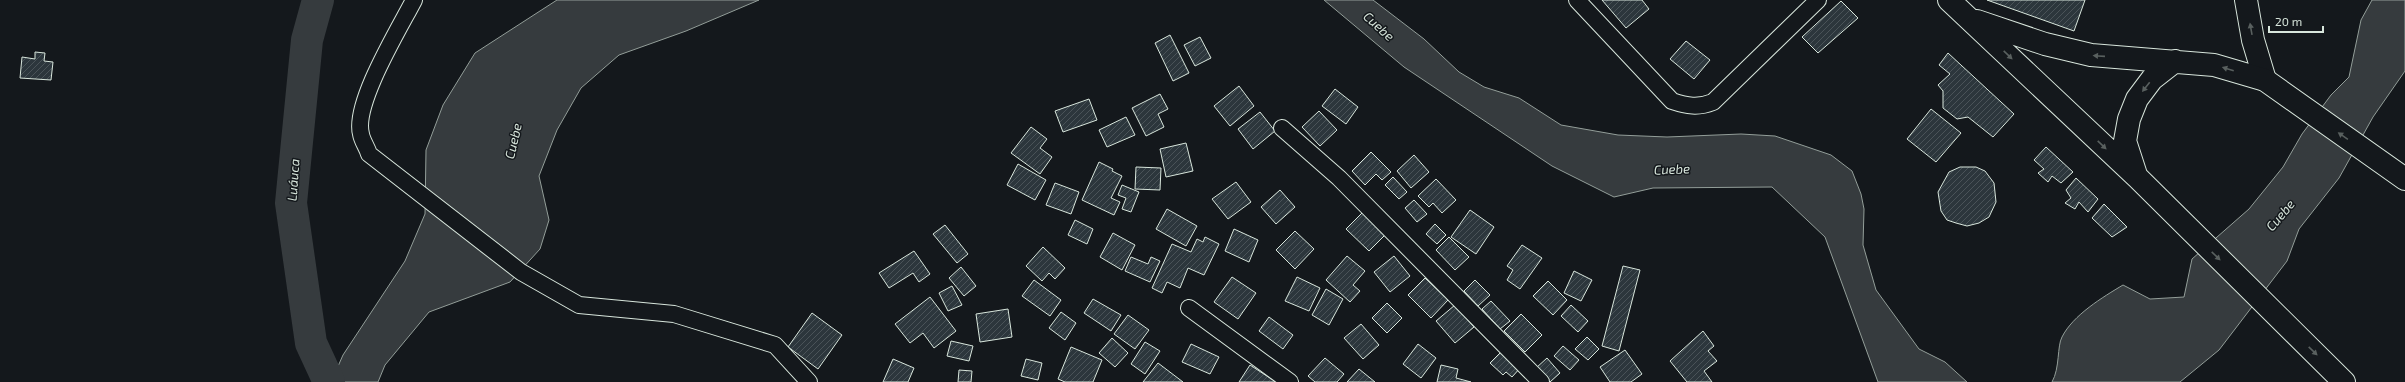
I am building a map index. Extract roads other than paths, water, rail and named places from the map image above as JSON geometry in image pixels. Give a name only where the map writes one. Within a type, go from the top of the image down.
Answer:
[{"type":"main road","points":[[1949,0],[2137,178],[2344,382]]},
{"type":"main road","points":[[2246,0],[2253,40],[2266,80]]},
{"type":"main road","points":[[1970,19],[2045,44],[2091,55],[2214,65],[2266,80],[2299,105],[2405,179]]},
{"type":"main road","points":[[2137,178],[2125,141],[2129,119],[2137,99],[2152,79],[2175,61]]},
{"type":"street","points":[[414,0],[367,93],[361,113],[360,133],[370,154],[522,272],[579,305],[674,314],[775,345],[809,382]]},
{"type":"street","points":[[1577,0],[1672,101],[1689,107],[1704,106],[1713,102],[1818,0]]},
{"type":"street","points":[[1282,128],[1339,178],[1541,382]]},
{"type":"street","points":[[1189,308],[1290,382]]},
{"type":"water","name":"Cuebe","points":[[557,0],[759,0],[686,31],[619,55],[581,88],[557,130],[539,176],[549,220],[540,249],[510,282],[429,312],[385,365],[378,382],[331,382],[343,355],[405,261],[425,214],[426,150],[443,105],[475,53]]},
{"type":"water","name":"Cuebe","points":[[1324,0],[1373,0],[1424,39],[1459,72],[1484,87],[1519,98],[1561,125],[1618,135],[1667,137],[1741,134],[1775,136],[1831,155],[1852,171],[1861,194],[1864,209],[1863,245],[1876,290],[1919,349],[1945,362],[1967,382],[1878,382],[1825,237],[1772,187],[1653,188],[1614,197],[1552,166],[1404,67]]},
{"type":"water","name":"Cuebe","points":[[2372,0],[2405,0],[2405,71],[2373,117],[2339,178],[2299,229],[2287,261],[2219,350],[2180,382],[2052,382],[2055,376],[2060,341],[2067,329],[2073,321],[2089,307],[2107,295],[2123,285],[2150,299],[2184,297],[2192,259],[2249,209],[2283,167],[2302,134],[2331,95],[2349,77],[2361,20]]},
{"type":"waterway","name":"Luáuca","points":[[318,0],[307,40],[291,203],[311,343],[329,382]]}]
